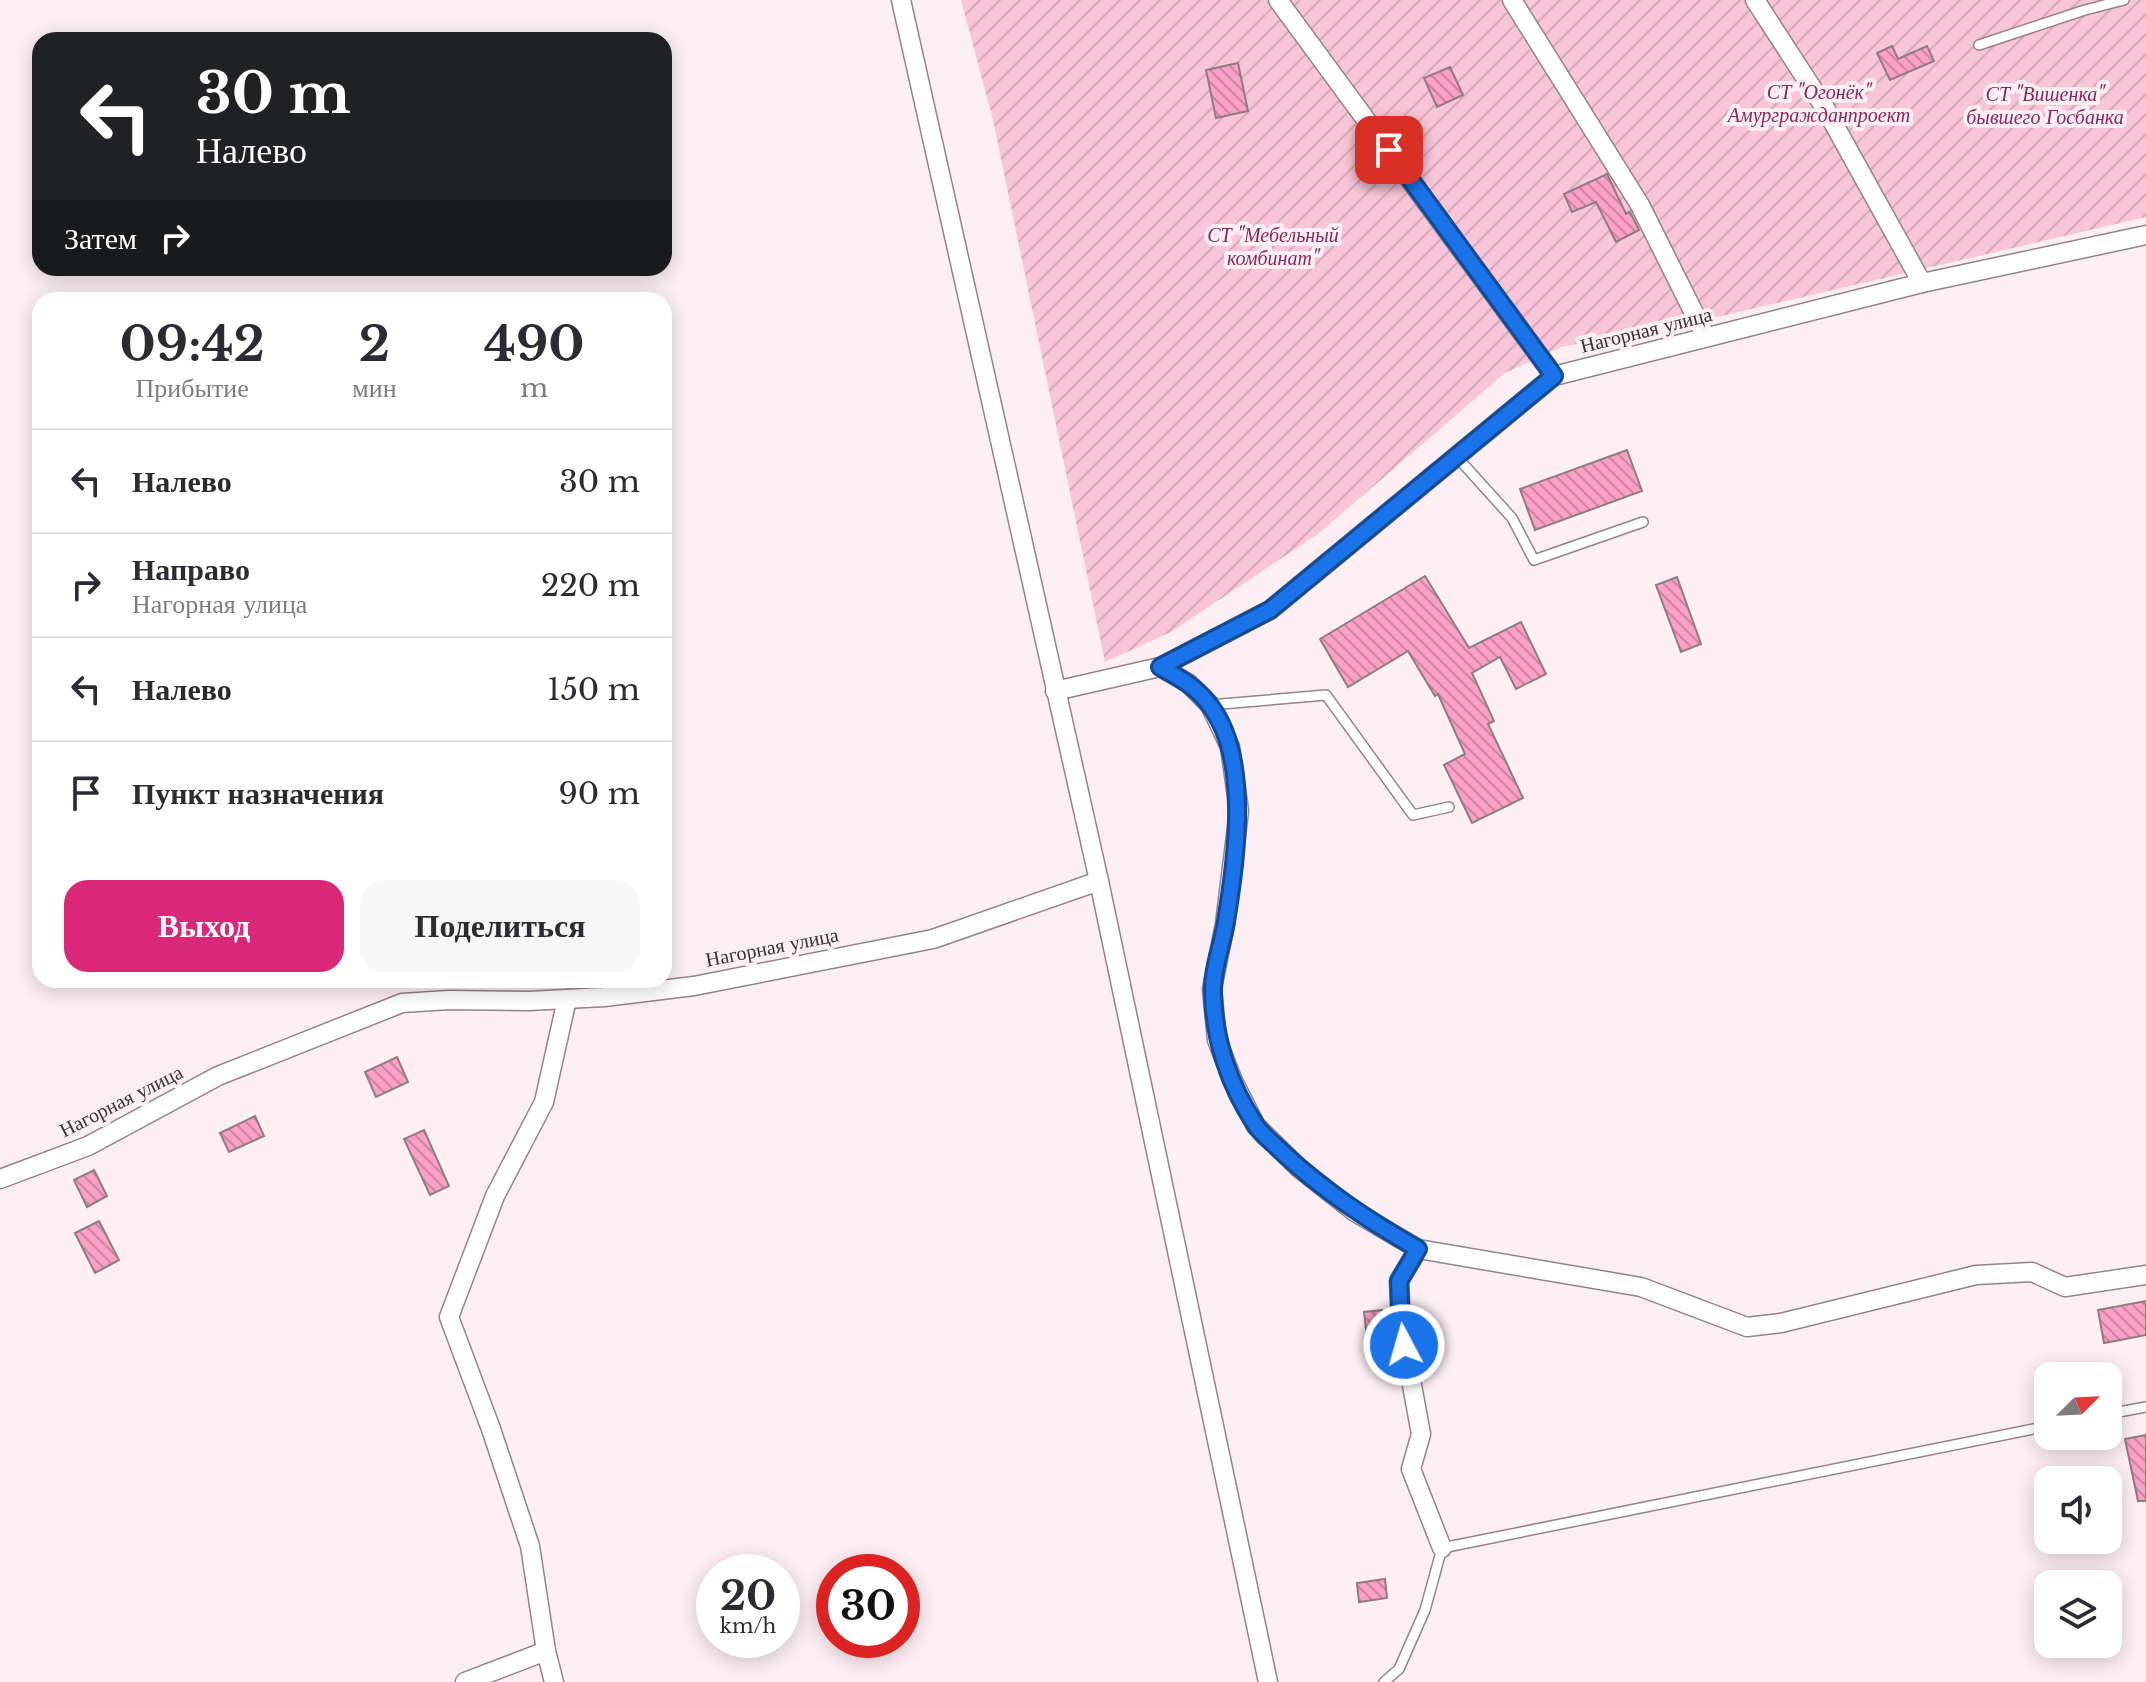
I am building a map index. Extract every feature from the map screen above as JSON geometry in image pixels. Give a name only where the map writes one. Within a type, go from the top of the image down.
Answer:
[{"type":"street","points":[[901,0],[1099,881],[1268,1682]]},
{"type":"street","points":[[1278,0],[1554,376]]},
{"type":"street","points":[[1512,0],[1640,205],[1706,337]]},
{"type":"street","points":[[1755,0],[1825,108],[1922,283]]},
{"type":"street","name":"Нагорная улица","points":[[1055,691],[1160,667],[1270,610],[1554,376],[1922,283],[2146,235]]},
{"type":"street","points":[[1160,667],[1188,683],[1210,705],[1230,747],[1239,811],[1225,924],[1212,989],[1217,1040],[1256,1126],[1299,1168],[1355,1212],[1418,1249],[1641,1287],[1747,1327],[1781,1323],[1976,1275],[2032,1272],[2065,1287],[2146,1275]]},
{"type":"street","name":"Нагорная улица","points":[[0,1179],[88,1146],[218,1076],[402,1003],[567,999],[694,986],[933,939],[1099,881]]},
{"type":"street","points":[[554,1682],[546,1651],[530,1546],[449,1317],[495,1196],[544,1102],[567,999]]},
{"type":"street","points":[[1418,1249],[1399,1281],[1401,1326],[1421,1434],[1411,1469],[1442,1548]]},
{"type":"street","points":[[465,1682],[546,1651]]},
{"type":"lane","points":[[1979,45],[2124,0]]},
{"type":"lane","points":[[1457,457],[1512,518],[1534,560],[1643,522]]},
{"type":"lane","points":[[1210,705],[1326,695],[1413,815],[1449,807]]},
{"type":"lane","points":[[2122,1411],[2146,1407]]},
{"type":"lane","points":[[1384,1682],[1399,1669],[1425,1610],[1442,1548],[2034,1429]]},
{"type":"green space","name":"СТ \"Мебельный комбинат\"","points":[[961,0],[2146,0],[2146,217],[1717,317],[1561,347],[1505,373],[1318,534],[1171,632],[1105,662],[993,120]]},
{"type":"building","points":[[1892,46],[1898,59],[1927,46],[1934,61],[1890,80],[1877,53]]},
{"type":"building","points":[[1238,63],[1248,111],[1216,118],[1206,70]]},
{"type":"building","points":[[1450,67],[1463,95],[1437,107],[1424,78]]},
{"type":"building","points":[[1607,174],[1626,214],[1630,212],[1639,230],[1616,242],[1596,202],[1572,212],[1564,194]]},
{"type":"building","points":[[1627,450],[1642,491],[1535,530],[1520,489]]},
{"type":"building","points":[[1425,576],[1469,648],[1521,622],[1546,674],[1516,689],[1500,657],[1472,673],[1494,721],[1488,724],[1523,798],[1472,823],[1444,765],[1465,754],[1438,694],[1435,696],[1408,651],[1348,687],[1320,639]]},
{"type":"building","points":[[1677,577],[1701,644],[1681,652],[1656,585]]},
{"type":"building","points":[[397,1057],[408,1082],[376,1097],[365,1072]]},
{"type":"building","points":[[255,1116],[264,1136],[229,1152],[220,1133]]},
{"type":"building","points":[[424,1130],[449,1186],[430,1195],[404,1139]]},
{"type":"building","points":[[94,1170],[107,1196],[87,1207],[74,1180]]},
{"type":"building","points":[[99,1221],[119,1260],[95,1273],[75,1233]]},
{"type":"building","points":[[2146,1301],[2146,1335],[2104,1343],[2098,1310]]},
{"type":"building","points":[[1382,1310],[1387,1345],[1368,1347],[1364,1312]]},
{"type":"building","points":[[2146,1435],[2146,1501],[2138,1501],[2125,1439]]},
{"type":"building","points":[[1385,1579],[1387,1598],[1359,1602],[1357,1583]]},
{"type":"route","points":[[1389,150],[1554,376],[1270,610],[1160,667],[1188,683],[1210,705],[1230,747],[1239,811],[1225,924],[1212,989],[1217,1040],[1256,1126],[1299,1168],[1355,1212],[1418,1249],[1399,1281],[1404,1345]]},
{"type":"park label","name":"СТ \"Огонёк\" Амургражданпроект","points":[[1819,104]]},
{"type":"park label","name":"СТ \"Вишенка\" бывшего Госбанка","points":[[2045,106]]}]
